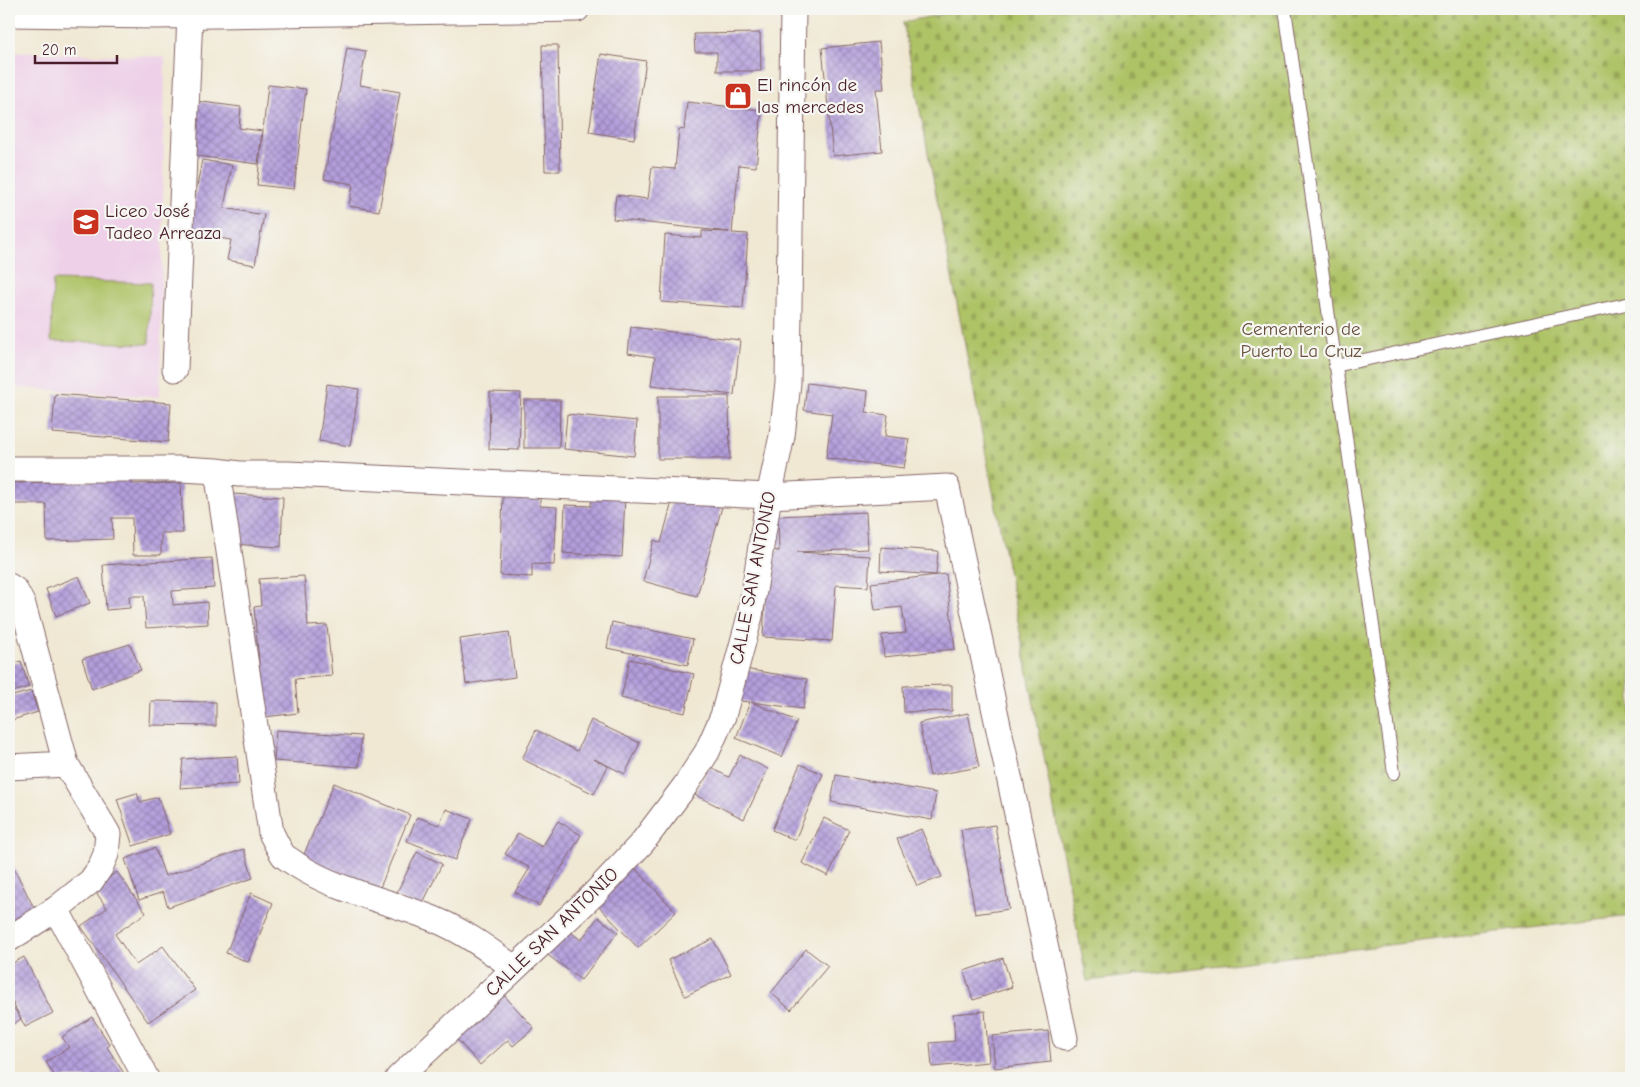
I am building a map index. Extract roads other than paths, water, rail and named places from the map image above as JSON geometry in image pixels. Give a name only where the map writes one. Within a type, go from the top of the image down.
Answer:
[{"type":"street","points":[[9,14],[157,12],[190,15],[577,9]]},
{"type":"street","name":"CALLE SAN ANTONIO","points":[[398,1078],[594,894],[642,843],[685,786],[707,752],[723,716],[750,616],[782,436],[788,383],[793,9]]},
{"type":"street","points":[[175,369],[190,15]]},
{"type":"street","points":[[9,469],[181,469],[239,474],[770,496],[947,487],[1065,1038]]},
{"type":"street","points":[[217,471],[271,833],[284,856],[307,871],[338,885],[402,906],[454,929],[470,937],[514,968]]},
{"type":"street","points":[[9,586],[15,590],[23,605],[66,764],[108,834],[106,854],[100,868],[91,881],[56,909],[9,939]]},
{"type":"street","points":[[9,766],[66,764]]},
{"type":"street","points":[[56,909],[146,1078]]},
{"type":"lane","points":[[1285,9],[1394,773]]},
{"type":"lane","points":[[1335,366],[1631,303]]},
{"type":"place","name":"El rincón de las mercedes","points":[[738,96]]},
{"type":"place","name":"Liceo José Tadeo Arreaza","points":[[86,222]]},
{"type":"park label","name":"Cementerio de Puerto La Cruz","points":[[1301,340]]}]
